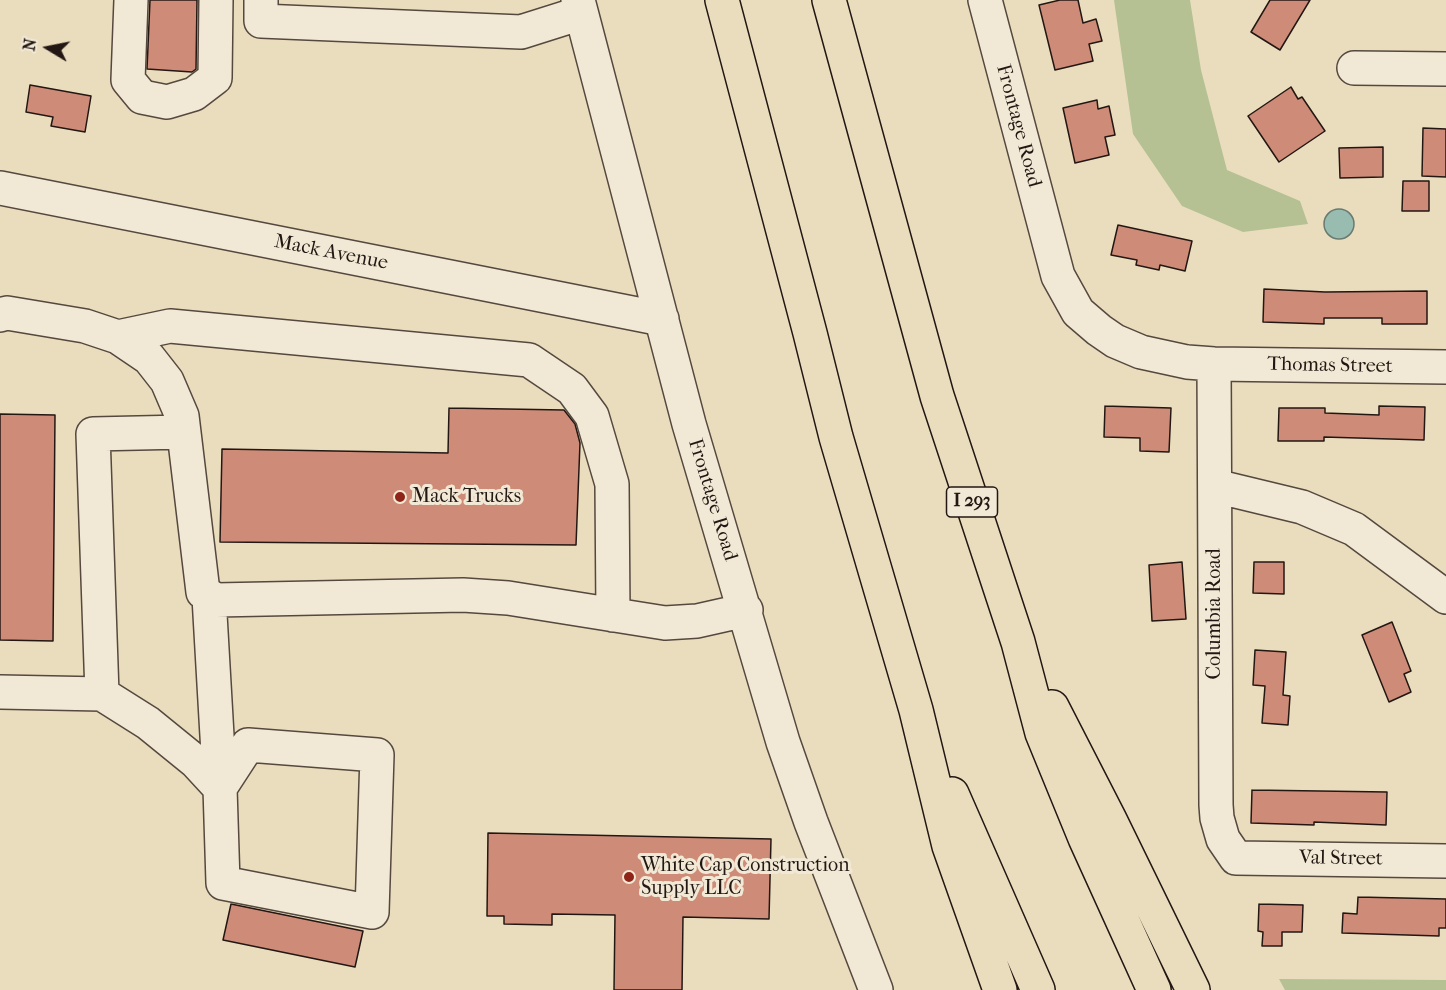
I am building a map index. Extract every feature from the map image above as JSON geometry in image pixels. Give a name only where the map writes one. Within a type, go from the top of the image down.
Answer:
[{"type":"highway","points":[[722,0],[836,437],[916,710],[949,846],[1000,990]]},
{"type":"highway","name":"I 293","points":[[828,0],[937,396],[1018,642],[1042,733],[1085,838],[1154,990]]},
{"type":"highway","points":[[1018,642],[1110,820],[1193,990]]},
{"type":"highway","points":[[916,710],[1038,990]]},
{"type":"street","points":[[131,0],[128,80],[142,97],[167,102],[194,94],[215,78],[216,0]]},
{"type":"street","points":[[261,0],[261,21],[522,32],[579,6]]},
{"type":"street","name":"Frontage Road","points":[[985,0],[1058,276],[1078,312],[1098,330],[1115,341],[1141,352],[1163,358],[1214,364]]},
{"type":"street","name":"Frontage Road","points":[[579,6],[689,424],[787,752],[811,822],[876,990]]},
{"type":"street","points":[[1354,68],[1446,69]]},
{"type":"street","name":"Mack Avenue","points":[[0,188],[662,319]]},
{"type":"street","points":[[0,315],[7,313],[84,326],[118,337],[149,358],[167,381],[182,416],[203,592],[216,600],[463,595],[508,598],[665,622],[712,619],[746,609]]},
{"type":"street","points":[[118,337],[170,326],[529,360],[572,389],[592,416],[612,484],[613,615]]},
{"type":"street","name":"Thomas Street","points":[[1214,364],[1446,367]]},
{"type":"street","name":"Columbia Road","points":[[1214,364],[1216,805],[1219,830],[1236,858]]},
{"type":"street","points":[[102,694],[93,434],[184,432]]},
{"type":"street","points":[[1215,486],[1302,507],[1345,525],[1377,545],[1446,597]]},
{"type":"street","points":[[209,597],[223,883],[372,912],[377,755],[248,746],[220,788]]},
{"type":"street","points":[[0,692],[102,694],[148,723],[196,762],[220,788]]},
{"type":"street","name":"Val Street","points":[[1236,858],[1446,861]]},
{"type":"green space","points":[[1114,0],[1190,0],[1201,70],[1227,170],[1300,201],[1308,224],[1243,232],[1182,206],[1133,134]]},
{"type":"green space","points":[[1279,979],[1446,980],[1446,990],[1285,990]]},
{"type":"water","points":[[1339,209],[1350,213],[1354,224],[1350,235],[1339,239],[1328,235],[1324,224],[1328,213]]},
{"type":"building","points":[[150,0],[197,0],[196,69],[192,72],[147,69]]},
{"type":"building","points":[[1060,0],[1078,0],[1083,23],[1096,19],[1102,41],[1089,44],[1093,61],[1055,70],[1039,5]]},
{"type":"building","points":[[1270,0],[1310,0],[1280,50],[1251,32]]},
{"type":"building","points":[[30,85],[91,96],[85,132],[51,126],[53,117],[26,112]]},
{"type":"building","points":[[1291,87],[1298,99],[1302,97],[1325,131],[1279,162],[1248,116]]},
{"type":"building","points":[[1097,100],[1098,109],[1109,106],[1115,135],[1105,137],[1109,155],[1075,163],[1063,108]]},
{"type":"building","points":[[1423,128],[1446,129],[1446,177],[1422,176]]},
{"type":"building","points":[[1383,147],[1383,177],[1340,178],[1339,148]]},
{"type":"building","points":[[1403,181],[1429,181],[1429,211],[1402,211]]},
{"type":"building","points":[[1118,225],[1192,241],[1185,271],[1160,265],[1159,270],[1136,265],[1137,260],[1111,255]]},
{"type":"building","points":[[1264,289],[1325,292],[1427,291],[1427,324],[1382,324],[1382,318],[1324,318],[1324,324],[1263,322]]},
{"type":"building","points":[[1105,406],[1171,408],[1169,452],[1140,451],[1140,438],[1104,437]]},
{"type":"building","points":[[1379,406],[1425,407],[1424,440],[1324,437],[1324,441],[1278,441],[1279,408],[1325,408],[1325,413],[1379,415]]},
{"type":"building","name":"Mack Trucks","points":[[449,408],[564,410],[575,424],[580,443],[576,545],[220,542],[222,449],[448,453]]},
{"type":"building","points":[[0,414],[55,415],[53,641],[0,640]]},
{"type":"building","points":[[1182,562],[1186,619],[1152,621],[1149,565]]},
{"type":"building","points":[[1254,562],[1284,562],[1284,594],[1253,593]]},
{"type":"building","points":[[1392,622],[1411,671],[1404,674],[1411,692],[1389,702],[1362,635]]},
{"type":"building","points":[[1255,650],[1286,652],[1283,695],[1290,696],[1288,725],[1262,723],[1265,686],[1253,685]]},
{"type":"building","points":[[1252,790],[1387,792],[1386,825],[1314,822],[1314,825],[1251,823]]},
{"type":"building","name":"White Cap Construction Supply LLC","points":[[488,833],[771,839],[769,919],[683,917],[682,990],[614,990],[615,915],[552,914],[552,925],[504,924],[504,916],[487,916]]},
{"type":"building","points":[[1358,897],[1446,899],[1446,928],[1439,928],[1439,936],[1342,933],[1343,913],[1357,914]]},
{"type":"building","points":[[231,904],[363,931],[355,967],[223,940]]},
{"type":"building","points":[[1259,904],[1303,905],[1302,932],[1282,932],[1282,946],[1262,946],[1263,932],[1258,931]]},
{"type":"place","name":"Mack Trucks","points":[[400,497]]},
{"type":"place","name":"White Cap Construction Supply LLC","points":[[629,877]]}]
